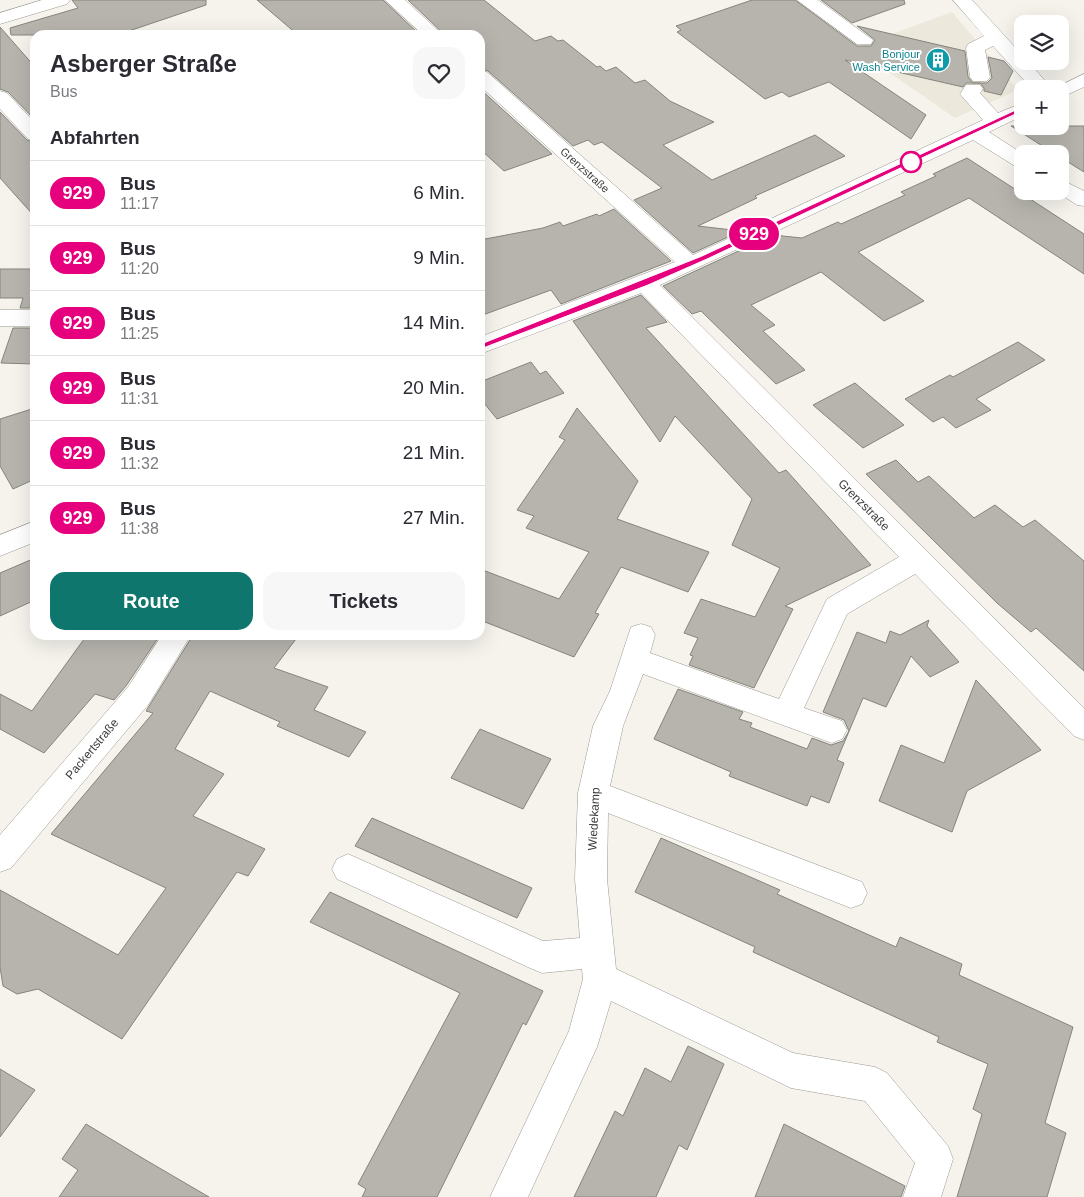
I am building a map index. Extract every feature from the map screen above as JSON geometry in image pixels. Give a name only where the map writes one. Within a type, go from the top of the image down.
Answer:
[{"type":"street","points":[[0,19],[61,0]]},
{"type":"street","points":[[394,0],[428,30]]},
{"type":"street","points":[[806,0],[864,40]]},
{"type":"street","points":[[962,0],[1035,80]]},
{"type":"street","points":[[996,37],[975,48],[976,83],[970,94],[996,122]]},
{"type":"street","name":"Grenzstraße","points":[[485,80],[697,260]]},
{"type":"street","points":[[1069,88],[1084,80]]},
{"type":"street","points":[[0,98],[30,130]]},
{"type":"street","points":[[485,344],[645,283],[1014,113]]},
{"type":"street","points":[[974,132],[1014,157]]},
{"type":"street","points":[[1069,191],[1084,200]]},
{"type":"street","name":"Grenzstraße","points":[[645,283],[1084,727]]},
{"type":"street","points":[[0,318],[30,318]]},
{"type":"street","points":[[0,546],[30,533]]},
{"type":"street","points":[[793,700],[837,607],[918,559]]},
{"type":"street","name":"Packertstraße","points":[[0,858],[138,696],[174,640]]},
{"type":"street","name":"Wiedekamp","points":[[510,1197],[585,1034],[599,965],[591,879],[593,793],[608,726],[624,691],[637,647],[832,730]]},
{"type":"street","points":[[593,793],[851,892]]},
{"type":"street","points":[[348,869],[542,957],[599,965],[791,1070],[874,1085],[935,1159],[922,1197]]},
{"type":"shaded area","points":[[952,12],[1014,85],[1014,92],[955,118],[854,48]]},
{"type":"building","points":[[72,0],[206,0],[206,5],[132,30],[30,30],[30,35],[11,35],[10,28],[78,8]]},
{"type":"building","points":[[257,0],[383,0],[415,30],[292,30]]},
{"type":"building","points":[[408,0],[484,0],[535,41],[551,36],[558,41],[563,40],[597,67],[600,66],[606,71],[616,67],[635,83],[645,80],[670,101],[714,122],[663,145],[712,180],[815,135],[845,156],[755,196],[757,198],[698,226],[741,231],[693,253],[634,200],[662,188],[602,142],[594,145],[588,140],[573,146],[485,70],[485,30],[440,30]]},
{"type":"building","points":[[752,0],[795,0],[857,46],[871,46],[875,40],[857,26],[965,51],[968,77],[973,83],[966,83],[963,87],[845,60],[926,115],[911,139],[829,82],[789,97],[782,92],[765,99],[677,32],[681,30],[676,26]]},
{"type":"building","points":[[821,0],[904,0],[905,4],[852,23]]},
{"type":"building","points":[[0,27],[30,61],[30,115],[8,92],[0,89]]},
{"type":"building","points":[[988,57],[1004,61],[1013,71],[1001,95],[984,91],[980,83],[987,83],[992,78]]},
{"type":"building","points":[[485,94],[552,154],[504,171],[485,154]]},
{"type":"building","points":[[0,112],[30,141],[30,211],[0,178]]},
{"type":"building","points":[[1069,126],[1084,126],[1084,172],[1069,163],[1069,145],[1041,145],[1025,135],[1069,135]]},
{"type":"building","points":[[967,158],[1014,189],[1014,200],[1032,200],[1084,234],[1084,274],[969,198],[858,252],[924,301],[884,321],[821,272],[751,305],[775,325],[763,331],[805,370],[776,384],[701,311],[692,314],[663,286],[773,235],[802,238],[838,222],[841,224],[905,195],[901,192],[936,176],[933,174]]},
{"type":"building","points":[[614,209],[671,261],[561,304],[551,290],[485,314],[485,239],[543,228],[560,222],[563,226],[597,214],[599,216]]},
{"type":"building","points":[[0,269],[30,269],[30,308],[20,308],[23,298],[0,298]]},
{"type":"building","points":[[641,295],[667,322],[646,328],[779,473],[786,470],[871,565],[785,606],[793,609],[754,688],[689,665],[693,656],[690,655],[698,638],[684,633],[701,599],[755,617],[780,568],[732,545],[752,499],[675,416],[660,442],[573,321]]},
{"type":"building","points":[[13,328],[30,328],[30,364],[1,363]]},
{"type":"building","points":[[1018,342],[1045,360],[976,399],[991,410],[956,428],[943,417],[933,422],[905,399],[950,375],[953,377]]},
{"type":"building","points":[[531,362],[540,374],[546,371],[564,393],[497,419],[485,404],[485,380]]},
{"type":"building","points":[[855,383],[904,425],[863,448],[813,405]]},
{"type":"building","points":[[577,408],[638,481],[617,519],[709,552],[688,592],[621,567],[595,613],[599,614],[574,657],[485,622],[485,571],[559,599],[589,552],[526,528],[534,516],[517,510],[565,440],[559,437]]},
{"type":"building","points":[[30,410],[30,481],[13,489],[0,466],[0,419]]},
{"type":"building","points":[[896,460],[918,482],[929,476],[974,518],[995,505],[1023,527],[1035,520],[1084,561],[1084,671],[1036,628],[1031,632],[997,603],[866,474]]},
{"type":"building","points":[[30,560],[30,602],[0,616],[0,573]]},
{"type":"building","points":[[929,620],[927,626],[959,662],[930,677],[911,656],[886,707],[863,698],[837,760],[844,763],[829,803],[811,796],[807,806],[729,776],[731,772],[654,739],[678,689],[743,712],[739,719],[752,723],[750,727],[807,749],[812,738],[831,745],[843,741],[849,731],[844,720],[823,712],[857,632],[886,643],[890,631],[900,635]]},
{"type":"building","points":[[83,640],[157,640],[126,686],[114,700],[95,694],[44,753],[0,729],[0,694],[32,711]]},
{"type":"building","points":[[190,640],[295,640],[274,668],[328,687],[314,710],[366,732],[349,757],[277,726],[280,722],[210,691],[175,749],[224,774],[193,816],[265,849],[248,876],[237,872],[122,1039],[38,989],[17,994],[3,986],[0,967],[0,890],[118,955],[166,888],[51,834],[153,713],[146,711]]},
{"type":"building","points":[[976,680],[1041,750],[967,791],[952,832],[879,801],[901,745],[944,763]]},
{"type":"building","points":[[480,729],[551,759],[523,809],[451,778]]},
{"type":"building","points":[[372,818],[532,888],[517,918],[355,846]]},
{"type":"building","points":[[661,838],[780,890],[777,894],[896,947],[900,937],[962,964],[959,975],[1073,1027],[1045,1123],[1066,1133],[1047,1197],[957,1197],[982,1114],[973,1109],[988,1064],[937,1042],[939,1037],[753,952],[755,947],[635,892]]},
{"type":"building","points":[[330,892],[543,991],[526,1025],[523,1023],[437,1197],[362,1197],[366,1189],[358,1184],[460,993],[310,922]]},
{"type":"building","points":[[688,1046],[724,1064],[687,1150],[679,1145],[656,1197],[574,1197],[615,1111],[623,1116],[645,1068],[671,1082]]},
{"type":"building","points":[[0,1069],[35,1090],[0,1137]]},
{"type":"building","points":[[86,1124],[209,1197],[59,1197],[78,1170],[62,1159]]},
{"type":"building","points":[[784,1124],[905,1186],[901,1197],[755,1197]]},
{"type":"bus line","name":"929","points":[[485,344],[645,283],[704,258],[1014,113]]},
{"type":"place","name":"Bonjour Wash Service","points":[[938,60]]}]
